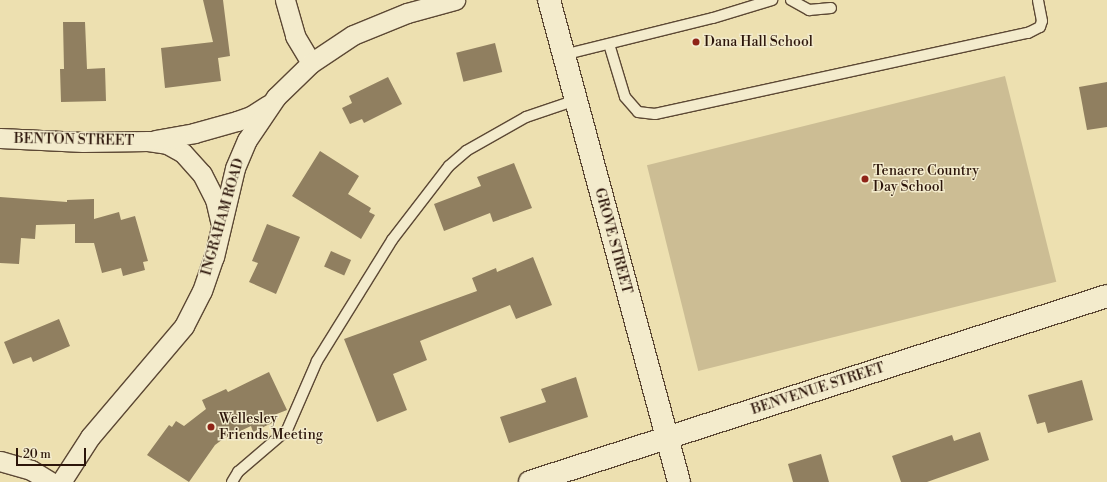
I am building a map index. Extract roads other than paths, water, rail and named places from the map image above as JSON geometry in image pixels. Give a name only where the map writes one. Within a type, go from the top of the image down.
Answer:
[{"type":"street","points":[[285,0],[295,36],[311,63]]},
{"type":"street","name":"INGRAHAM ROAD","points":[[61,482],[90,437],[184,326],[208,273],[221,227],[230,183],[241,153],[276,97],[311,63],[336,45],[372,26],[407,13],[455,0]]},
{"type":"street","name":"GROVE STREET","points":[[549,0],[679,482]]},
{"type":"street","name":"BENTON STREET","points":[[0,138],[83,142],[148,141],[180,137],[237,121],[258,112],[276,97]]},
{"type":"street","name":"BENTON STREET","points":[[148,141],[167,144],[183,153],[198,169],[215,199],[221,227]]},
{"type":"street","name":"BENVENUE STREET","points":[[530,482],[1107,296]]},
{"type":"street","points":[[0,461],[31,470],[51,482]]},
{"type":"lane","points":[[564,55],[713,18],[772,0]]},
{"type":"lane","points":[[791,0],[809,10],[831,8]]},
{"type":"lane","points":[[609,44],[625,97],[638,112],[654,114],[1028,32],[1040,27],[1042,21],[1038,0]]},
{"type":"lane","points":[[232,482],[238,472],[287,430],[316,361],[392,240],[457,158],[526,117],[576,100]]},
{"type":"place","name":"Dana Hall School","points":[[696,42]]},
{"type":"place","name":"Tenacre Country Day School","points":[[865,179]]},
{"type":"place","name":"Wellesley Friends Meeting","points":[[211,427]]}]
